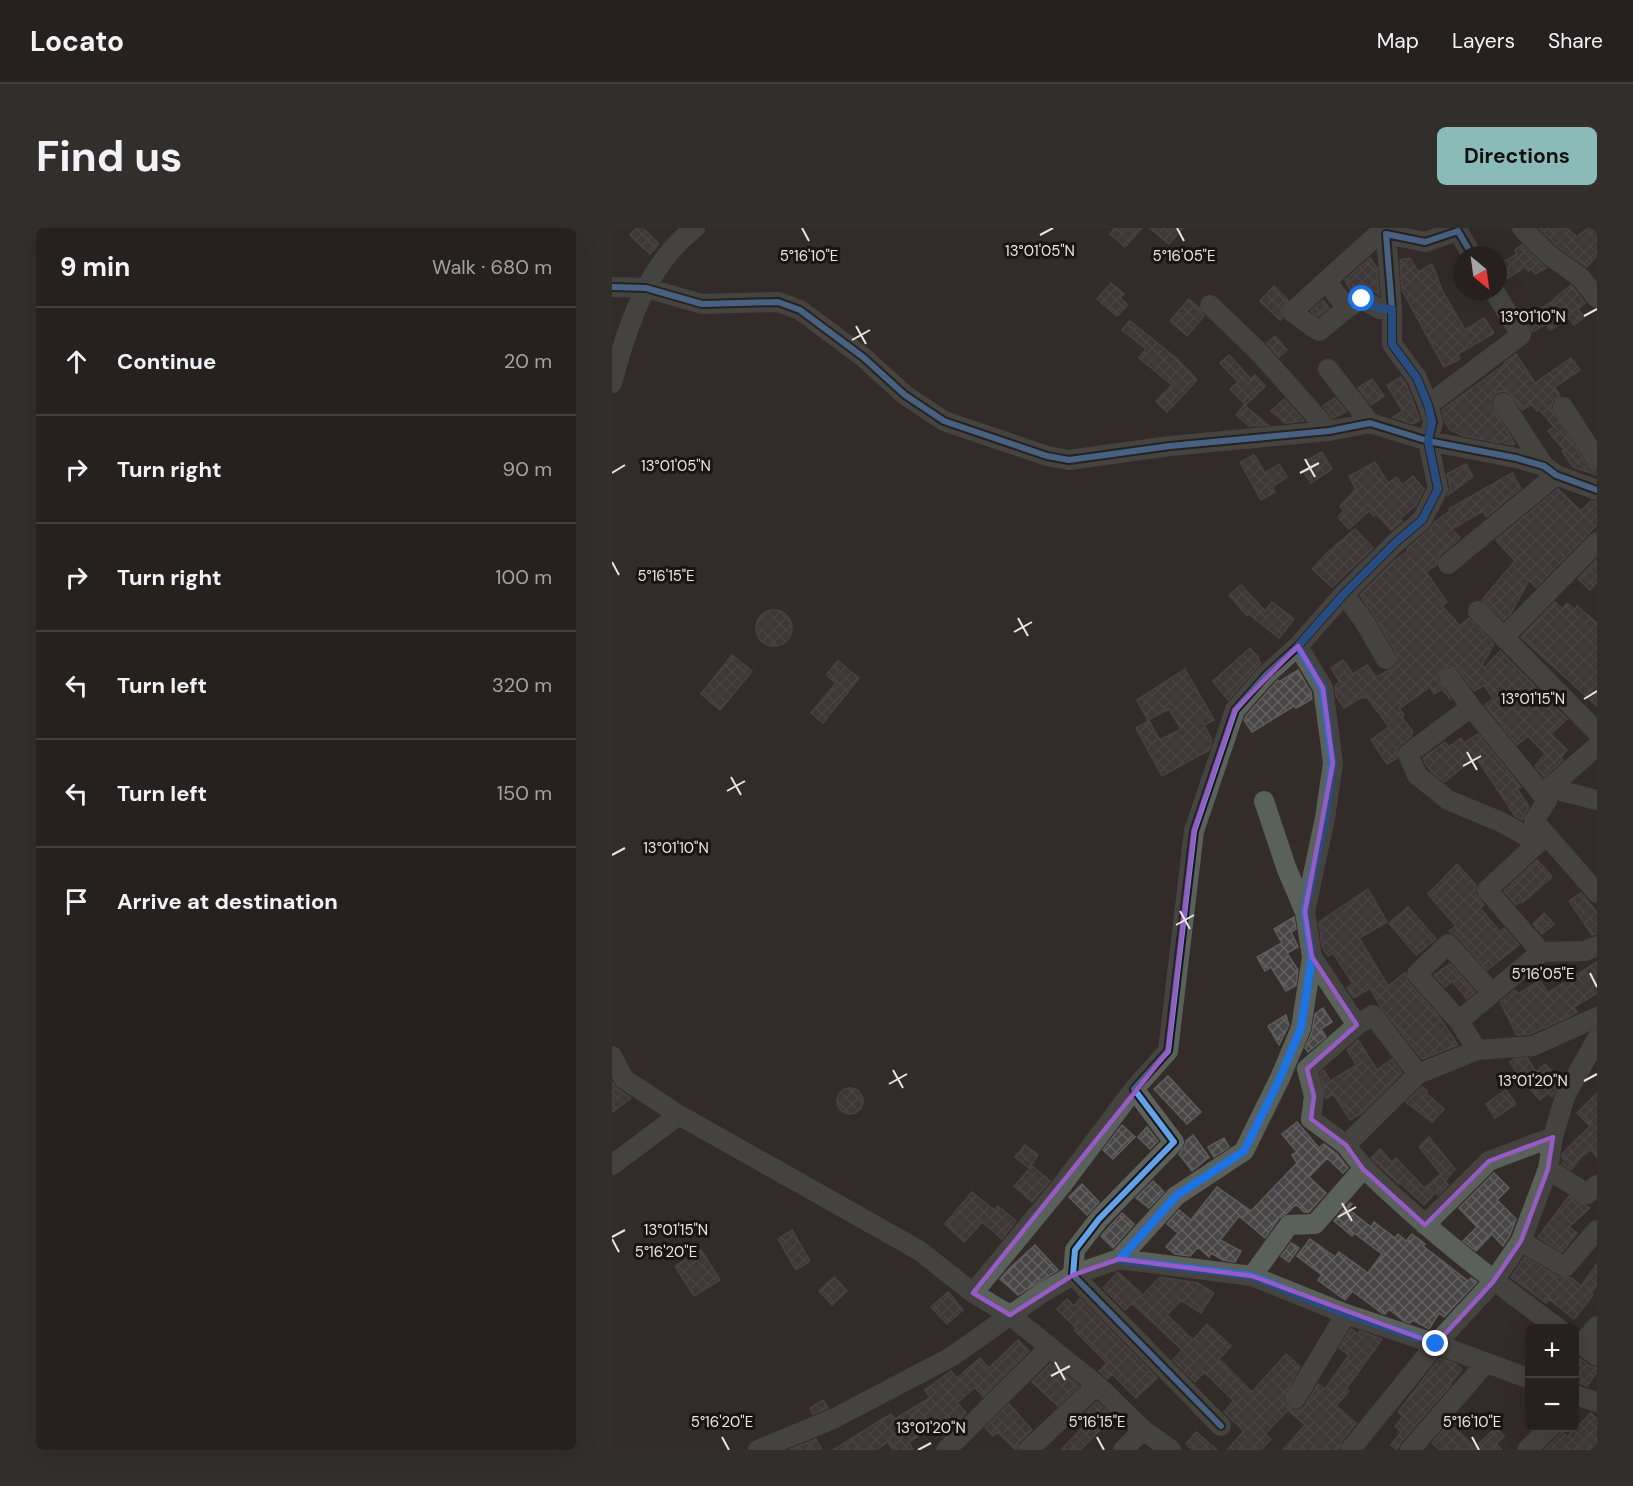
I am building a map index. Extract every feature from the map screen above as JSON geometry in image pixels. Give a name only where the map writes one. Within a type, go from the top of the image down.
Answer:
[{"type":"street","points":[[612,383],[636,310],[646,288],[680,240],[695,228]]},
{"type":"street","points":[[1522,228],[1549,255],[1580,277],[1597,298]]},
{"type":"street","points":[[1385,230],[1425,242],[1458,231],[1467,246]]},
{"type":"street","points":[[1385,230],[1292,312],[1319,332],[1347,308],[1362,299],[1379,309],[1392,309]]},
{"type":"street","points":[[974,1293],[1062,1185],[1134,1089],[1168,1051],[1194,831],[1235,710],[1267,674],[1298,646],[1344,594],[1396,542],[1422,520],[1438,489],[1428,441],[1432,422],[1428,405],[1417,378],[1392,344],[1392,309],[1385,230]]},
{"type":"street","points":[[1326,281],[1347,308]]},
{"type":"street","points":[[612,287],[646,288],[702,304],[778,302],[800,310],[863,357],[905,395],[944,421],[1047,456],[1069,460],[1170,446],[1329,432],[1371,423],[1428,441],[1516,458],[1597,490]]},
{"type":"street","points":[[1428,405],[1521,335],[1500,300]]},
{"type":"street","points":[[1210,305],[1258,351],[1329,432]]},
{"type":"street","points":[[1328,369],[1371,423]]},
{"type":"street","points":[[1503,403],[1550,471]]},
{"type":"street","points":[[1563,407],[1597,460]]},
{"type":"street","points":[[1448,564],[1550,471]]},
{"type":"street","points":[[1504,637],[1597,542]]},
{"type":"street","points":[[1344,594],[1364,621],[1386,659]]},
{"type":"street","points":[[1478,611],[1597,732]]},
{"type":"street","points":[[1298,646],[1323,688],[1333,763],[1325,818],[1305,912]]},
{"type":"street","points":[[1450,678],[1471,707],[1548,794],[1597,800]]},
{"type":"street","points":[[1471,707],[1408,754],[1417,775],[1448,801],[1501,822],[1538,843]]},
{"type":"street","points":[[1538,843],[1534,821],[1548,794],[1597,746]]},
{"type":"street","points":[[1119,1260],[1176,1196],[1244,1151],[1280,1078],[1301,1028],[1312,957],[1305,912],[1286,867],[1264,801]]},
{"type":"street","points":[[1534,821],[1597,893]]},
{"type":"street","points":[[1538,843],[1487,890],[1541,952]]},
{"type":"street","points":[[1477,1050],[1459,1021],[1417,974],[1448,944],[1492,993]]},
{"type":"street","points":[[1459,1021],[1541,952],[1586,951],[1597,946]]},
{"type":"street","points":[[1312,957],[1357,1025]]},
{"type":"street","points":[[1418,1074],[1373,1015],[1357,1025],[1307,1069],[1314,1096],[1311,1119],[1346,1145],[1363,1169],[1425,1225],[1493,1282],[1551,1324]]},
{"type":"street","points":[[1346,1145],[1418,1074],[1477,1050],[1533,1046],[1597,1017]]},
{"type":"street","points":[[1350,1450],[1436,1344],[1493,1282],[1521,1240],[1548,1169],[1553,1137],[1565,1096],[1596,1048]]},
{"type":"street","points":[[612,1056],[618,1076],[679,1115],[920,1251],[974,1293],[1010,1315],[1097,1385],[1143,1430],[1171,1450]]},
{"type":"street","points":[[1134,1089],[1174,1142],[1099,1219],[1075,1250],[1073,1275],[1221,1426]]},
{"type":"street","points":[[612,1165],[679,1115]]},
{"type":"street","points":[[1425,1225],[1489,1161],[1553,1137]]},
{"type":"street","points":[[1251,1276],[1289,1225],[1315,1224],[1363,1169]]},
{"type":"street","points":[[1548,1169],[1594,1194]]},
{"type":"street","points":[[1521,1240],[1565,1268],[1597,1230]]},
{"type":"street","points":[[758,1450],[835,1418],[951,1358],[1042,1293],[1073,1275],[1119,1260],[1251,1276],[1346,1314],[1527,1378]]},
{"type":"street","points":[[1295,1399],[1346,1314]]},
{"type":"street","points":[[1584,1347],[1597,1326]]},
{"type":"street","points":[[946,1450],[1050,1347]]},
{"type":"street","points":[[1410,1450],[1486,1363]]},
{"type":"street","points":[[1028,1450],[1097,1385]]},
{"type":"street","points":[[1123,1450],[1143,1430]]},
{"type":"street","points":[[1527,1450],[1547,1432]]},
{"type":"highlighted area","points":[[1298,646],[1323,688],[1333,763],[1305,912],[1312,957],[1357,1025],[1307,1069],[1314,1096],[1311,1119],[1346,1145],[1363,1169],[1425,1225],[1489,1161],[1553,1137],[1548,1169],[1521,1241],[1493,1282],[1436,1344],[1252,1276],[1119,1259],[1073,1275],[1010,1315],[973,1293],[1168,1051],[1194,831],[1235,710]]},
{"type":"building","points":[[637,228],[643,228],[659,244],[650,254],[630,235]]},
{"type":"building","points":[[1115,228],[1142,228],[1125,247],[1110,234]]},
{"type":"building","points":[[1150,228],[1183,228],[1169,244]]},
{"type":"building","points":[[1539,228],[1567,228],[1577,237],[1588,228],[1597,228],[1597,255],[1587,267],[1557,246]]},
{"type":"building","points":[[1522,245],[1546,268],[1535,274],[1532,269],[1528,271],[1526,267],[1507,278],[1507,260],[1517,254],[1515,250]]},
{"type":"building","points":[[1370,258],[1377,268],[1379,295],[1370,288],[1361,287],[1351,291],[1345,280]]},
{"type":"building","points":[[1410,258],[1418,272],[1432,264],[1442,290],[1465,330],[1484,318],[1494,333],[1458,354],[1460,359],[1444,367],[1402,290],[1400,260]]},
{"type":"building","points":[[1111,283],[1124,294],[1120,298],[1128,305],[1117,316],[1097,299]]},
{"type":"building","points":[[1571,285],[1585,303],[1578,309],[1584,317],[1574,325],[1569,318],[1550,330],[1546,324],[1532,332],[1524,318],[1555,300]]},
{"type":"building","points":[[1274,286],[1288,300],[1281,309],[1282,318],[1280,320],[1260,301]]},
{"type":"building","points":[[1189,299],[1204,316],[1187,336],[1170,321]]},
{"type":"building","points":[[1323,300],[1329,308],[1318,316],[1311,311]]},
{"type":"building","points":[[1130,321],[1176,358],[1197,380],[1167,412],[1156,401],[1172,385],[1139,358],[1146,349],[1122,330]]},
{"type":"building","points":[[1275,336],[1287,350],[1279,357],[1267,343]]},
{"type":"building","points":[[1516,354],[1535,383],[1571,358],[1580,370],[1555,387],[1560,396],[1553,401],[1551,408],[1587,466],[1597,472],[1597,475],[1573,467],[1562,451],[1564,450],[1548,431],[1554,427],[1539,409],[1537,411],[1532,404],[1522,410],[1508,392],[1496,393],[1491,404],[1515,444],[1464,436],[1450,430],[1442,410]]},
{"type":"building","points":[[1229,355],[1251,379],[1255,375],[1265,386],[1246,405],[1230,389],[1238,382],[1220,363]]},
{"type":"building","points":[[1401,377],[1420,420],[1413,424],[1393,417],[1403,411],[1387,385]]},
{"type":"building","points":[[1372,379],[1384,396],[1371,405],[1358,388]]},
{"type":"building","points":[[1335,398],[1346,412],[1333,418],[1323,406]]},
{"type":"building","points":[[1284,399],[1304,421],[1285,423],[1271,411]]},
{"type":"building","points":[[1244,405],[1268,425],[1249,426],[1236,415]]},
{"type":"building","points":[[1322,452],[1332,469],[1311,483],[1304,473],[1312,468],[1307,460]]},
{"type":"building","points":[[1254,455],[1265,473],[1279,464],[1287,477],[1272,487],[1275,492],[1261,500],[1240,462]]},
{"type":"building","points":[[1375,462],[1388,483],[1397,477],[1402,485],[1413,476],[1424,489],[1416,505],[1391,530],[1377,514],[1374,516],[1369,511],[1349,529],[1338,517],[1344,511],[1340,506],[1356,489],[1349,476]]},
{"type":"building","points":[[1466,464],[1473,476],[1448,495],[1450,487],[1447,474]]},
{"type":"building","points":[[1512,473],[1521,488],[1486,517],[1483,511],[1452,529],[1460,538],[1440,555],[1436,565],[1426,572],[1447,602],[1442,606],[1460,626],[1469,618],[1494,644],[1482,665],[1485,667],[1500,651],[1567,719],[1551,734],[1567,750],[1561,757],[1563,760],[1544,777],[1535,766],[1545,754],[1528,736],[1517,745],[1485,705],[1493,698],[1484,685],[1474,691],[1459,671],[1449,666],[1443,669],[1438,679],[1451,700],[1442,689],[1434,694],[1430,687],[1399,709],[1413,732],[1412,736],[1397,749],[1397,758],[1387,764],[1371,740],[1389,727],[1367,697],[1364,696],[1344,708],[1336,696],[1335,686],[1340,682],[1331,668],[1343,660],[1353,674],[1367,665],[1376,677],[1397,664],[1396,653],[1360,595],[1394,561],[1408,551],[1407,549],[1435,522],[1450,511],[1449,509]]},
{"type":"building","points":[[1558,489],[1581,511],[1591,501],[1597,502],[1597,525],[1536,587],[1529,580],[1511,613],[1504,620],[1482,600],[1515,561],[1496,540]]},
{"type":"building","points":[[1355,529],[1373,548],[1332,587],[1312,569]]},
{"type":"building","points":[[1597,559],[1597,582],[1590,590],[1578,579]]},
{"type":"building","points":[[1241,585],[1265,611],[1272,602],[1294,619],[1279,638],[1249,614],[1247,616],[1229,595]]},
{"type":"building","points":[[1555,602],[1562,609],[1567,603],[1575,610],[1577,606],[1597,623],[1597,706],[1521,637]]},
{"type":"building","points":[[774,610],[787,615],[792,628],[787,641],[774,646],[761,641],[756,628],[761,615]]},
{"type":"building","points":[[1250,648],[1261,663],[1228,700],[1213,681]]},
{"type":"building","points":[[732,655],[752,671],[720,710],[701,694]]},
{"type":"building","points":[[838,661],[859,678],[823,723],[811,713],[836,683],[826,675]]},
{"type":"building","points":[[1185,669],[1214,720],[1204,725],[1212,740],[1209,750],[1162,776],[1136,728],[1149,721],[1160,740],[1181,729],[1169,709],[1148,720],[1137,700]]},
{"type":"building","points":[[1298,670],[1311,692],[1312,699],[1296,708],[1294,706],[1252,732],[1244,720],[1246,716],[1278,680],[1279,682]]},
{"type":"building","points":[[1478,734],[1521,787],[1517,789],[1529,806],[1522,820],[1515,816],[1476,757],[1444,782],[1425,763],[1423,758],[1445,742],[1449,747],[1461,738],[1464,743]]},
{"type":"building","points":[[1537,860],[1552,877],[1522,903],[1521,901],[1516,905],[1504,891]]},
{"type":"building","points":[[1457,864],[1476,885],[1475,893],[1484,905],[1480,908],[1500,932],[1504,928],[1519,945],[1487,970],[1457,936],[1449,931],[1456,926],[1428,894]]},
{"type":"building","points":[[1368,889],[1387,922],[1359,938],[1388,986],[1405,973],[1408,982],[1437,1014],[1458,1045],[1422,1059],[1381,1007],[1370,988],[1354,998],[1347,988],[1353,984],[1333,953],[1328,956],[1322,946],[1319,922]]},
{"type":"building","points":[[1581,893],[1597,912],[1597,934],[1592,935],[1569,901]]},
{"type":"building","points":[[1408,907],[1436,939],[1416,955],[1389,923]]},
{"type":"building","points":[[1544,913],[1554,924],[1542,934],[1533,924]]},
{"type":"building","points":[[1294,917],[1296,929],[1291,932],[1298,947],[1287,953],[1298,970],[1296,985],[1286,991],[1271,967],[1265,971],[1257,957],[1282,943],[1274,929]]},
{"type":"building","points":[[1597,962],[1597,993],[1574,1007],[1577,1012],[1530,1034],[1517,1035],[1500,1002],[1515,990],[1518,994],[1540,980],[1548,993]]},
{"type":"building","points":[[1450,964],[1475,992],[1467,999],[1452,981],[1445,987],[1434,975]]},
{"type":"building","points":[[1323,1008],[1332,1022],[1321,1029],[1326,1037],[1308,1052],[1305,1048],[1312,1032],[1315,1014]]},
{"type":"building","points":[[1286,1015],[1289,1025],[1279,1045],[1268,1026]]},
{"type":"building","points":[[1358,1040],[1377,1070],[1392,1059],[1402,1073],[1362,1113],[1350,1120],[1333,1094],[1326,1099],[1320,1073],[1324,1070],[1330,1081],[1357,1065],[1347,1050]]},
{"type":"building","points":[[1527,1058],[1536,1072],[1545,1064],[1560,1080],[1552,1097],[1548,1093],[1540,1100],[1510,1062],[1514,1059]]},
{"type":"building","points":[[1168,1076],[1201,1112],[1187,1124],[1154,1089]]},
{"type":"building","points":[[612,1082],[617,1089],[631,1098],[612,1112]]},
{"type":"building","points":[[1422,1087],[1444,1109],[1432,1122],[1406,1102]]},
{"type":"building","points":[[850,1088],[859,1092],[863,1101],[859,1110],[850,1114],[841,1110],[837,1101],[841,1092]]},
{"type":"building","points":[[1506,1090],[1516,1104],[1495,1118],[1486,1104]]},
{"type":"building","points":[[1597,1093],[1597,1157],[1591,1150],[1581,1157],[1571,1170],[1562,1164],[1565,1160],[1562,1154],[1590,1126],[1577,1113]]},
{"type":"building","points":[[1297,1122],[1319,1148],[1324,1144],[1337,1154],[1348,1168],[1343,1173],[1327,1158],[1309,1177],[1326,1193],[1309,1212],[1304,1212],[1296,1204],[1279,1218],[1265,1238],[1239,1216],[1220,1240],[1241,1251],[1235,1262],[1223,1260],[1211,1253],[1209,1257],[1198,1247],[1190,1256],[1175,1254],[1166,1247],[1178,1233],[1167,1224],[1179,1210],[1191,1220],[1217,1187],[1251,1211],[1297,1163],[1292,1155],[1297,1152],[1282,1134]]},
{"type":"building","points":[[1122,1125],[1135,1137],[1113,1159],[1103,1150]]},
{"type":"building","points":[[1147,1127],[1158,1141],[1150,1149],[1138,1137]]},
{"type":"building","points":[[1193,1135],[1209,1157],[1192,1171],[1179,1154],[1186,1141]]},
{"type":"building","points":[[1429,1137],[1455,1169],[1445,1181],[1448,1185],[1438,1195],[1436,1192],[1424,1205],[1371,1158],[1380,1149],[1392,1162],[1396,1158],[1424,1188],[1441,1174],[1419,1147]]},
{"type":"building","points":[[1224,1138],[1229,1147],[1214,1157],[1208,1147]]},
{"type":"building","points":[[1025,1145],[1038,1155],[1029,1168],[1015,1157]]},
{"type":"building","points":[[1032,1166],[1050,1181],[1032,1202],[1014,1186]]},
{"type":"building","points":[[1494,1173],[1509,1188],[1497,1200],[1516,1219],[1503,1246],[1492,1234],[1476,1251],[1463,1241],[1477,1227],[1459,1208]]},
{"type":"building","points":[[1153,1181],[1164,1192],[1149,1208],[1136,1198]]},
{"type":"building","points":[[1082,1184],[1099,1202],[1087,1215],[1069,1197]]},
{"type":"building","points":[[972,1192],[994,1210],[998,1206],[1016,1221],[1002,1239],[982,1222],[964,1242],[945,1224]]},
{"type":"building","points":[[1569,1196],[1590,1208],[1569,1227],[1577,1233],[1562,1252],[1538,1237]]},
{"type":"building","points":[[1350,1203],[1352,1204],[1348,1209],[1371,1227],[1374,1222],[1395,1238],[1398,1234],[1406,1241],[1412,1234],[1425,1244],[1423,1246],[1468,1281],[1471,1278],[1477,1282],[1444,1317],[1439,1313],[1429,1329],[1413,1320],[1410,1323],[1404,1321],[1389,1309],[1385,1314],[1382,1313],[1352,1291],[1345,1300],[1318,1280],[1322,1275],[1297,1256],[1310,1239],[1335,1257],[1339,1252],[1368,1273],[1382,1254],[1354,1233],[1352,1236],[1334,1221]]},
{"type":"building","points":[[1122,1213],[1134,1224],[1113,1248],[1101,1236]]},
{"type":"building","points":[[792,1230],[810,1261],[796,1270],[778,1239]]},
{"type":"building","points":[[1291,1243],[1299,1248],[1289,1262],[1281,1256]]},
{"type":"building","points":[[1035,1245],[1058,1270],[1018,1295],[1000,1279]]},
{"type":"building","points":[[701,1250],[720,1280],[694,1296],[675,1266]]},
{"type":"building","points":[[1525,1257],[1559,1277],[1572,1278],[1581,1286],[1597,1264],[1597,1285],[1591,1293],[1593,1295],[1574,1319],[1549,1299],[1546,1303],[1511,1277]]},
{"type":"building","points":[[1118,1272],[1143,1295],[1160,1277],[1198,1283],[1214,1293],[1201,1313],[1181,1300],[1167,1315],[1193,1340],[1207,1324],[1231,1346],[1219,1359],[1252,1392],[1286,1354],[1300,1367],[1283,1398],[1285,1405],[1294,1411],[1305,1406],[1318,1384],[1325,1389],[1349,1355],[1339,1348],[1351,1329],[1358,1334],[1360,1331],[1382,1339],[1346,1389],[1349,1391],[1336,1406],[1356,1423],[1341,1442],[1338,1450],[1283,1450],[1305,1425],[1288,1410],[1265,1434],[1271,1439],[1261,1450],[1227,1450],[1244,1431],[1224,1412],[1234,1401],[1204,1372],[1195,1382],[1173,1360],[1182,1350],[1132,1303],[1125,1310],[1103,1288]]},
{"type":"building","points":[[834,1277],[847,1291],[832,1305],[819,1291]]},
{"type":"building","points":[[948,1292],[963,1310],[947,1324],[931,1307]]},
{"type":"building","points":[[1067,1299],[1074,1306],[1080,1299],[1157,1378],[1136,1398],[1112,1374],[1108,1379],[1099,1371],[1107,1363],[1057,1309]]},
{"type":"building","points":[[1018,1340],[1029,1351],[983,1397],[975,1387],[957,1403],[966,1413],[943,1436],[934,1426],[909,1442],[913,1450],[893,1450],[888,1442],[876,1450],[833,1450],[891,1414],[895,1419],[930,1398],[925,1390],[951,1371],[957,1378],[980,1358],[989,1368]]},
{"type":"building","points":[[1440,1358],[1462,1369],[1451,1385],[1401,1442],[1397,1450],[1391,1445],[1401,1432],[1395,1426],[1403,1417],[1398,1412]]},
{"type":"building","points":[[1579,1358],[1597,1368],[1597,1372],[1587,1386],[1579,1383]]},
{"type":"building","points":[[1051,1363],[1079,1386],[1058,1406],[1032,1382]]},
{"type":"building","points":[[823,1400],[828,1408],[813,1414],[810,1408]]},
{"type":"building","points":[[1097,1402],[1113,1417],[1080,1450],[1061,1450],[1088,1422],[1082,1416]]},
{"type":"building","points":[[1009,1404],[1032,1430],[1019,1442],[1016,1450],[997,1432],[993,1436],[985,1428]]},
{"type":"building","points":[[1591,1413],[1597,1419],[1597,1450],[1544,1450],[1561,1432],[1567,1437],[1572,1432],[1579,1432],[1579,1425]]},
{"type":"building","points":[[1449,1423],[1475,1447],[1496,1428],[1504,1436],[1496,1444],[1502,1450],[1440,1450],[1432,1443]]},
{"type":"building","points":[[1196,1432],[1217,1450],[1193,1450],[1186,1444]]},
{"type":"building","points":[[816,1439],[822,1450],[789,1450]]},
{"type":"cycle path","points":[[1221,1426],[1073,1275],[1075,1250],[1099,1219],[1174,1142],[1134,1089],[1168,1051],[1194,831],[1235,710],[1267,674],[1298,646],[1344,594],[1396,542],[1422,520],[1438,489],[1428,441],[1433,422],[1428,405],[1417,378],[1392,344],[1392,309],[1386,234],[1425,242],[1458,231],[1467,246]]},
{"type":"cycle path","points":[[612,287],[646,288],[702,304],[778,302],[800,310],[863,357],[905,395],[944,421],[1047,456],[1069,460],[1170,446],[1329,431],[1370,423],[1428,441],[1516,458],[1544,466],[1556,475],[1597,490]]},
{"type":"route","points":[[1362,299],[1379,309],[1392,309],[1392,344],[1417,378],[1428,405],[1432,422],[1428,441],[1438,489],[1422,520],[1396,542],[1344,594],[1298,646],[1323,688],[1333,763],[1325,818],[1305,912],[1312,957],[1301,1028],[1280,1078],[1244,1151],[1176,1196],[1119,1260],[1251,1276],[1346,1314],[1436,1344]]}]
